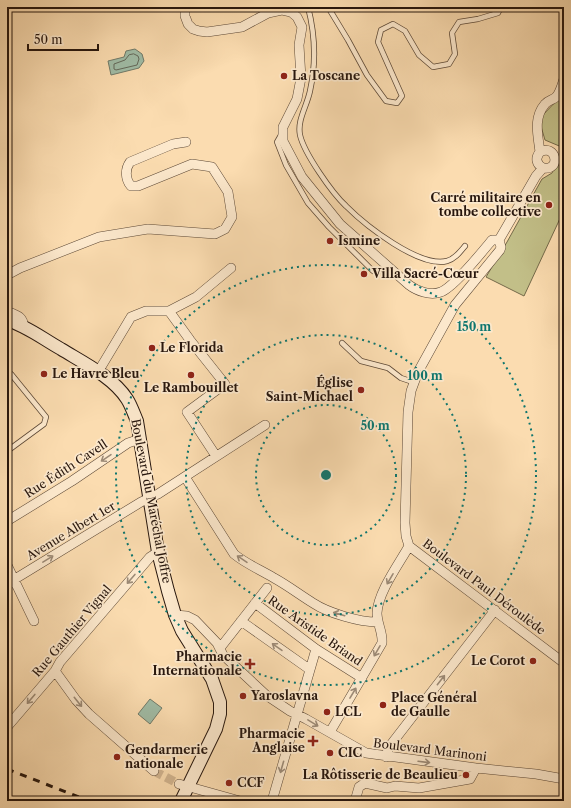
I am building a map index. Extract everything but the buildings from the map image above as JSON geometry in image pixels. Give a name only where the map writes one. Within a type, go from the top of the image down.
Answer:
[{"type":"main road","name":"Boulevard du Maréchal Joffre","points":[[7,320],[23,326],[98,372],[120,390],[127,399],[137,421],[158,552],[175,615],[190,645],[212,679],[220,702],[220,714],[216,729],[183,785],[181,801]]},
{"type":"street","points":[[185,7],[185,16],[188,24],[193,29],[203,32],[242,27],[268,13],[282,10],[291,12],[297,17],[302,27],[298,45],[301,78],[298,99],[283,127],[283,141],[302,176],[340,224],[414,289],[433,293],[439,293],[447,289],[492,240],[499,240]]},
{"type":"street","points":[[540,152],[548,150],[551,152],[555,157],[553,166],[543,168],[538,164],[537,161],[540,152],[537,120],[546,103],[556,97],[564,80]]},
{"type":"street","points":[[7,275],[20,268],[99,238],[148,229],[215,234],[225,229],[232,217],[228,192],[212,167],[192,164],[138,186],[131,186],[127,182],[127,166],[130,162],[173,144],[186,142]]},
{"type":"street","points":[[330,732],[382,643],[383,635],[377,622],[377,611],[380,597],[410,546],[406,536],[405,523],[406,468],[409,401],[414,382],[455,305],[498,254],[501,247],[499,240],[536,176],[543,168]]},
{"type":"street","points":[[98,372],[131,317],[146,312],[169,311],[196,297],[230,268]]},
{"type":"street","points":[[7,311],[21,317],[23,320],[23,326]]},
{"type":"street","points":[[169,311],[225,384],[187,412],[216,456]]},
{"type":"street","name":"Avenue Albert 1er","points":[[7,586],[15,579],[141,502],[158,494],[266,425]]},
{"type":"street","name":"Rue Édith Cavell","points":[[7,521],[72,481],[128,443],[140,439]]},
{"type":"street","points":[[185,477],[234,554],[276,578],[314,604],[326,610],[368,622],[377,622]]},
{"type":"street","name":"Boulevard Paul Déroulède","points":[[410,546],[564,663]]},
{"type":"street","name":"Rue Gauthier Vignal","points":[[7,727],[55,671],[60,662],[150,557],[158,552]]},
{"type":"street","points":[[7,565],[34,621]]},
{"type":"street","points":[[220,648],[267,588]]},
{"type":"street","name":"Rue Aristide Briand","points":[[255,603],[316,649],[362,678]]},
{"type":"street","points":[[386,757],[389,747],[495,610]]},
{"type":"street","name":"Boulevard Marinoni","points":[[175,615],[188,616],[195,620],[217,643],[223,655],[266,695],[366,753],[386,757],[536,774],[564,779]]},
{"type":"street","points":[[241,621],[309,669]]},
{"type":"street","points":[[272,801],[316,649]]},
{"type":"street","points":[[55,671],[76,700],[89,714],[154,771]]},
{"type":"street","points":[[355,801],[359,787],[365,783],[387,788],[395,786],[419,788],[470,779],[476,768]]},
{"type":"street","points":[[183,785],[240,801]]},
{"type":"lane","points":[[308,7],[313,25],[313,74],[310,93],[300,122],[300,134],[304,147],[325,180],[345,205],[374,230],[410,253],[430,260],[447,261],[455,258],[465,246]]},
{"type":"lane","points":[[328,7],[367,75],[386,101],[398,104],[402,96],[378,42],[381,30],[393,24],[405,31],[419,55],[433,66],[449,64],[455,54],[452,33],[459,22],[478,19],[498,13],[502,7]]},
{"type":"lane","points":[[282,133],[277,142],[286,165],[308,203],[329,227],[373,271]]},
{"type":"lane","points":[[342,342],[361,361],[388,368],[401,378],[414,382]]},
{"type":"lane","points":[[7,374],[11,374],[46,416],[44,424],[10,449],[7,448]]},
{"type":"shaded area","points":[[564,89],[564,148],[545,140],[540,123],[541,117],[560,97]]},
{"type":"shaded area","points":[[564,148],[564,210],[524,296],[486,277],[542,179],[552,173]]},
{"type":"water","points":[[135,49],[142,54],[144,61],[139,68],[111,75],[108,61],[124,57],[126,51]]},
{"type":"water","points":[[150,699],[162,708],[150,724],[138,714]]},
{"type":"tunnel","points":[[154,771],[179,784]]},
{"type":"railway","points":[[7,769],[89,801]]},
{"type":"place","name":"La Toscane","points":[[284,76]]},
{"type":"place","name":"Carré militaire en tombe collective","points":[[549,205]]},
{"type":"place","name":"Ismine","points":[[330,241]]},
{"type":"place","name":"Villa Sacré-Cœur","points":[[364,274]]},
{"type":"place","name":"Le Florida","points":[[152,348]]},
{"type":"place","name":"Le Havre Bleu","points":[[44,374]]},
{"type":"place","name":"Le Rambouillet","points":[[191,375]]},
{"type":"place","name":"Église Saint-Michael","points":[[361,390]]},
{"type":"place","name":"Le Corot","points":[[533,661]]},
{"type":"place","name":"Pharmacie Internationale","points":[[250,664]]},
{"type":"place","name":"Yaroslavna","points":[[243,696]]},
{"type":"place","name":"Place Général de Gaulle","points":[[383,705]]},
{"type":"place","name":"LCL","points":[[327,712]]},
{"type":"place","name":"Pharmacie Anglaise","points":[[313,741]]},
{"type":"place","name":"CIC","points":[[330,753]]},
{"type":"place","name":"Gendarmerie nationale","points":[[117,757]]},
{"type":"place","name":"La Rôtisserie de Beaulieu","points":[[466,775]]},
{"type":"place","name":"CCF","points":[[229,783]]}]
